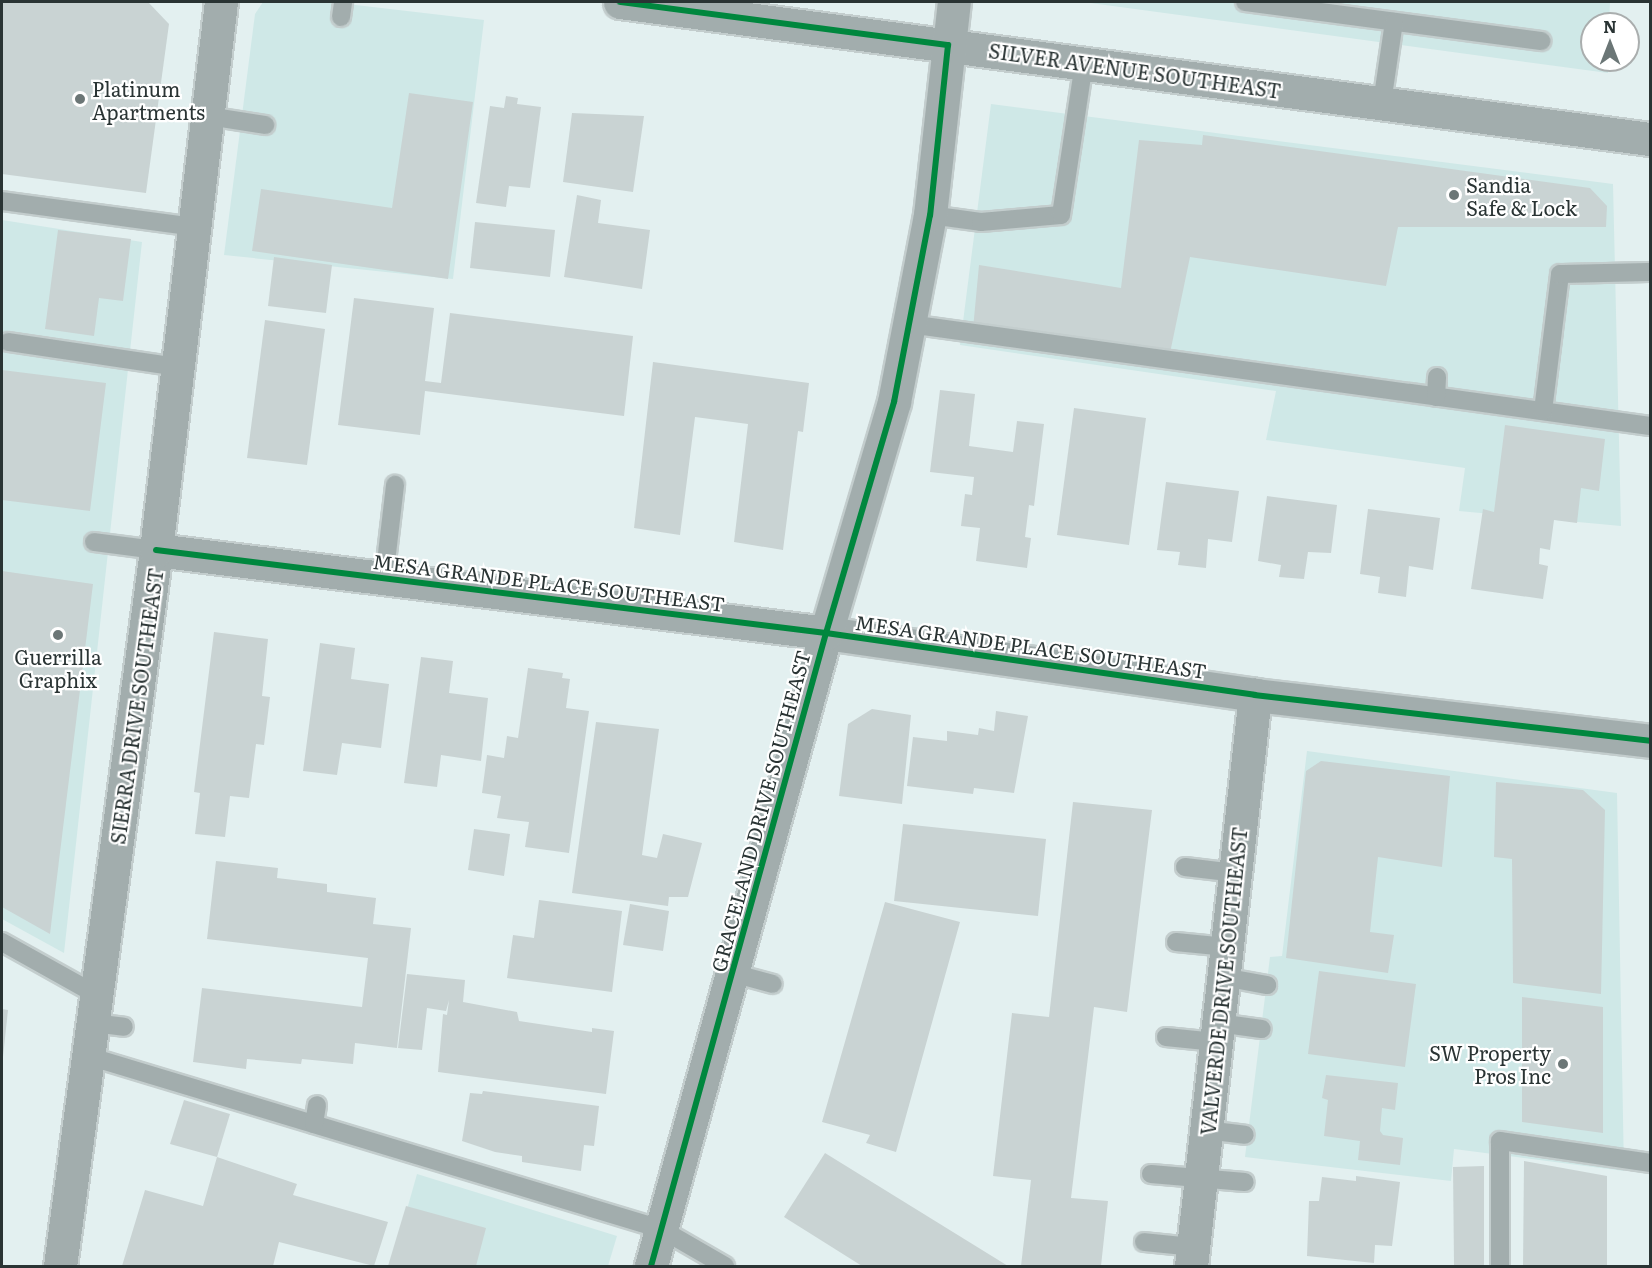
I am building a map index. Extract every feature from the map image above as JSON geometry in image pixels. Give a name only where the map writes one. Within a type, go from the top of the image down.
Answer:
[{"type":"street","name":"SIERRA DRIVE SOUTHEAST","points":[[60,1266],[88,1056],[105,1015],[156,550],[221,2]]},
{"type":"street","name":"SILVER AVENUE SOUTHEAST","points":[[620,2],[1650,139]]},
{"type":"street","name":"GRACELAND DRIVE SOUTHEAST","points":[[651,1266],[826,633],[894,402],[930,215],[954,2]]},
{"type":"street","name":"MESA GRANDE PLACE SOUTHEAST","points":[[156,550],[826,633],[1255,695],[1650,741]]},
{"type":"street","name":"VALVERDE DRIVE SOUTHEAST","points":[[1192,1257],[1255,695]]},
{"type":"lane","points":[[1245,2],[1541,41]]},
{"type":"lane","points":[[1382,103],[1394,22]]},
{"type":"lane","points":[[930,215],[981,222],[1061,215],[1083,63]]},
{"type":"lane","points":[[208,116],[265,125]]},
{"type":"lane","points":[[2,201],[194,227]]},
{"type":"lane","points":[[1543,411],[1560,274],[1650,272]]},
{"type":"lane","points":[[909,324],[1650,426]]},
{"type":"lane","points":[[8,342],[178,367]]},
{"type":"lane","points":[[1436,397],[1437,377]]},
{"type":"lane","points":[[384,579],[395,485]]},
{"type":"lane","points":[[94,542],[156,550]]},
{"type":"lane","points":[[1185,867],[1235,873]]},
{"type":"lane","points":[[2,942],[105,1015]]},
{"type":"lane","points":[[1176,942],[1225,962],[1267,985]]},
{"type":"lane","points":[[732,973],[773,984]]},
{"type":"lane","points":[[1166,1037],[1262,1029]]},
{"type":"lane","points":[[88,1056],[661,1229],[725,1266]]},
{"type":"lane","points":[[314,1124],[317,1105]]},
{"type":"lane","points":[[1206,1130],[1245,1135]]},
{"type":"lane","points":[[1500,1266],[1500,1141],[1650,1162]]},
{"type":"lane","points":[[1151,1174],[1245,1182]]},
{"type":"lane","points":[[1144,1242],[1192,1257]]},
{"type":"shaded area","points":[[263,2],[330,2],[484,20],[453,279],[224,255],[255,14]]},
{"type":"shaded area","points":[[1083,2],[1610,2],[1610,12],[1580,12],[1580,69]]},
{"type":"shaded area","points":[[991,104],[1613,184],[1621,526],[1459,511],[1465,468],[1266,440],[1276,391],[960,345]]},
{"type":"shaded area","points":[[2,220],[142,242],[64,953],[2,919]]},
{"type":"shaded area","points":[[1307,751],[1617,793],[1624,1171],[1454,1149],[1451,1181],[1245,1157],[1270,957],[1282,956]]},
{"type":"shaded area","points":[[417,1174],[617,1236],[608,1266],[391,1266]]},
{"type":"building","name":"Platinum Apartments","points":[[2,2],[148,2],[169,24],[146,193],[2,174]]},
{"type":"building","points":[[409,93],[473,102],[448,279],[252,251],[261,189],[392,208]]},
{"type":"building","points":[[506,96],[518,98],[517,104],[541,107],[530,188],[509,186],[506,207],[476,203],[490,106],[504,108]]},
{"type":"building","points":[[572,113],[644,116],[633,192],[563,182]]},
{"type":"building","points":[[1203,135],[1590,188],[1607,206],[1606,227],[1398,227],[1386,286],[1190,257],[1170,353],[973,329],[979,265],[1121,288],[1139,140],[1202,145]]},
{"type":"building","points":[[577,195],[601,200],[598,223],[650,230],[642,289],[564,277]]},
{"type":"building","points":[[475,222],[555,230],[550,277],[470,268]]},
{"type":"building","points":[[58,230],[131,239],[123,301],[99,298],[94,336],[45,329]]},
{"type":"building","points":[[274,257],[332,265],[326,313],[268,306]]},
{"type":"building","points":[[354,298],[434,308],[425,381],[441,383],[450,313],[633,336],[624,416],[425,391],[420,435],[338,425]]},
{"type":"building","points":[[265,320],[325,329],[307,465],[247,458]]},
{"type":"building","points":[[653,362],[809,383],[803,432],[798,431],[783,550],[734,542],[748,424],[695,417],[680,535],[634,528]]},
{"type":"building","points":[[2,370],[106,383],[90,511],[2,500]]},
{"type":"building","points":[[940,390],[975,394],[969,446],[1013,452],[1017,421],[1044,424],[1034,506],[1029,505],[1025,537],[1031,538],[1027,568],[976,561],[980,528],[961,526],[965,494],[972,495],[974,477],[930,472]]},
{"type":"building","points":[[1074,408],[1146,418],[1129,545],[1057,535]]},
{"type":"building","points":[[1505,425],[1605,439],[1599,491],[1581,488],[1577,523],[1554,520],[1550,550],[1540,548],[1539,564],[1548,566],[1543,599],[1471,589],[1483,509],[1494,512]]},
{"type":"building","points":[[1166,482],[1239,491],[1232,542],[1208,539],[1206,568],[1178,565],[1180,552],[1157,550]]},
{"type":"building","points":[[1267,496],[1337,505],[1331,553],[1308,552],[1304,579],[1279,577],[1281,565],[1258,561]]},
{"type":"building","points":[[1368,509],[1440,518],[1433,570],[1409,566],[1406,597],[1378,593],[1380,577],[1360,574]]},
{"type":"building","points":[[2,571],[93,584],[50,934],[2,907]]},
{"type":"building","points":[[214,632],[268,639],[262,696],[270,697],[264,745],[256,744],[249,798],[230,796],[225,837],[195,834],[200,793],[194,792]]},
{"type":"building","points":[[320,643],[355,648],[351,679],[389,684],[381,748],[342,743],[337,775],[303,771]]},
{"type":"building","points":[[421,657],[453,661],[449,693],[488,698],[481,761],[441,755],[437,787],[404,783]]},
{"type":"building","points":[[528,668],[563,673],[562,678],[570,679],[566,708],[589,711],[569,853],[525,847],[529,822],[497,818],[501,796],[482,793],[487,755],[504,758],[507,736],[518,738]]},
{"type":"building","points":[[872,709],[911,715],[902,804],[839,796],[848,724]]},
{"type":"building","points":[[996,711],[1028,716],[1014,793],[974,788],[973,794],[907,786],[913,737],[947,741],[947,731],[978,735],[979,728],[994,731]]},
{"type":"building","points":[[596,722],[659,729],[642,855],[657,858],[663,834],[702,843],[688,897],[669,897],[668,906],[572,893]]},
{"type":"building","points":[[1321,761],[1450,776],[1442,867],[1378,857],[1370,932],[1394,935],[1388,973],[1286,958],[1306,771]]},
{"type":"building","points":[[1496,782],[1583,790],[1605,810],[1601,994],[1513,983],[1512,859],[1494,857]]},
{"type":"building","points":[[1073,802],[1152,810],[1127,1012],[1094,1007],[1071,1198],[1108,1201],[1101,1266],[1021,1266],[1031,1180],[993,1176],[1012,1013],[1049,1017]]},
{"type":"building","points":[[903,824],[1046,839],[1038,916],[894,901]]},
{"type":"building","points":[[474,829],[510,834],[504,876],[468,870]]},
{"type":"building","points":[[216,861],[278,868],[277,878],[327,884],[327,892],[376,898],[373,924],[411,928],[397,1048],[355,1043],[353,1064],[302,1059],[301,1064],[247,1059],[246,1069],[193,1062],[202,988],[362,1007],[368,958],[207,939]]},
{"type":"building","points":[[539,900],[622,911],[612,992],[507,978],[513,935],[534,938]]},
{"type":"building","points":[[885,902],[960,922],[896,1152],[866,1143],[870,1135],[822,1122]]},
{"type":"building","points":[[630,904],[669,911],[663,951],[623,945]]},
{"type":"building","points":[[1319,971],[1416,984],[1405,1067],[1308,1054]]},
{"type":"building","points":[[407,974],[465,980],[463,1002],[517,1012],[519,1021],[592,1032],[592,1028],[614,1031],[606,1094],[438,1072],[443,1014],[447,1015],[449,1000],[446,1011],[427,1008],[422,1050],[398,1048]]},
{"type":"building","name":"SW Property Pros Inc","points":[[1522,997],[1603,1007],[1603,1133],[1522,1122]]},
{"type":"building","points":[[2,1009],[8,1010],[3,1057],[2,1057]]},
{"type":"building","points":[[1326,1075],[1398,1083],[1395,1110],[1382,1108],[1380,1131],[1383,1135],[1403,1138],[1400,1165],[1358,1160],[1360,1141],[1324,1136],[1328,1100],[1322,1098]]},
{"type":"building","points":[[483,1091],[599,1106],[594,1146],[584,1145],[581,1171],[522,1162],[522,1156],[495,1152],[462,1141],[470,1093],[482,1094]]},
{"type":"building","points":[[184,1100],[230,1114],[217,1157],[170,1144]]},
{"type":"building","points":[[825,1153],[1008,1266],[862,1266],[784,1217]]},
{"type":"building","points":[[217,1157],[297,1184],[293,1195],[388,1222],[374,1266],[279,1242],[273,1266],[122,1266],[145,1190],[203,1206]]},
{"type":"building","points":[[1524,1161],[1607,1176],[1607,1266],[1523,1266]]},
{"type":"building","points":[[1484,1166],[1484,1266],[1454,1266],[1453,1167]]},
{"type":"building","points":[[1356,1176],[1400,1182],[1392,1246],[1375,1245],[1374,1263],[1307,1256],[1309,1201],[1319,1201],[1322,1177],[1356,1181]]},
{"type":"building","points":[[406,1206],[486,1228],[476,1266],[388,1266]]},
{"type":"cycle path","points":[[620,2],[948,45],[930,215],[894,402],[826,633],[651,1266]]},
{"type":"cycle path","points":[[156,550],[826,633],[1255,695],[1650,741]]},
{"type":"place","name":"Platinum Apartments","points":[[80,99]]},
{"type":"place","name":"Sandia Safe & Lock","points":[[1454,195]]},
{"type":"place","name":"Guerrilla Graphix","points":[[58,635]]},
{"type":"place","name":"SW Property Pros Inc","points":[[1563,1064]]}]
